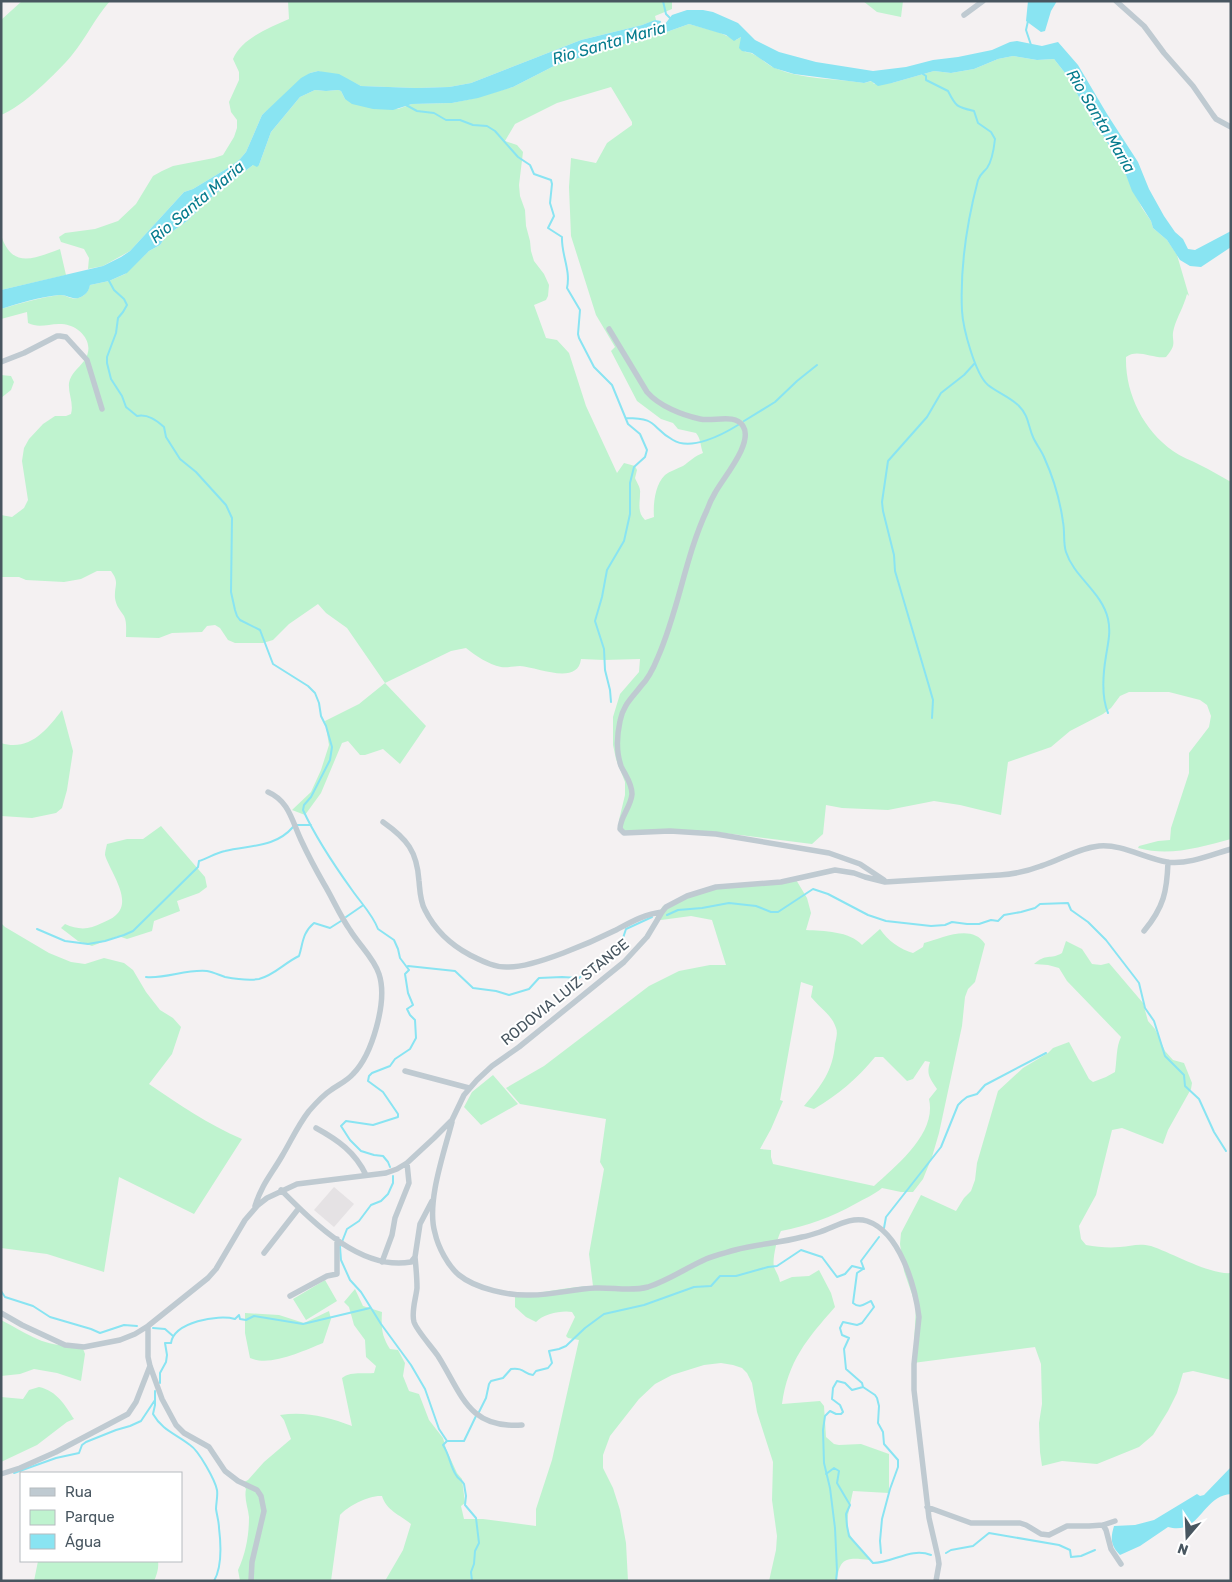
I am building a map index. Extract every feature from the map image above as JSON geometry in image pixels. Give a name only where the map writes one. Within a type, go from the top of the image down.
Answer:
[{"type":"street","points":[[964,15],[983,1]]},
{"type":"street","points":[[1116,1],[1144,26],[1164,53],[1193,86],[1212,115],[1223,124],[1231,127]]},
{"type":"street","points":[[609,329],[651,396],[660,403],[701,420],[728,419],[740,422],[745,434],[742,449],[737,460],[714,494],[695,535],[672,621],[659,655],[646,679],[623,709],[618,732],[618,751],[620,764],[630,784],[632,794],[620,829],[624,833],[670,831],[716,834],[829,853],[860,864],[886,882]]},
{"type":"street","points":[[1,362],[24,353],[57,336],[66,337],[87,360],[102,409]]},
{"type":"street","points":[[254,1208],[261,1189],[302,1121],[322,1098],[353,1074],[362,1062],[371,1043],[382,996],[381,981],[375,964],[347,926],[304,847],[286,807],[278,798],[268,792]]},
{"type":"street","points":[[383,822],[407,842],[415,858],[421,902],[440,931],[454,946],[488,964],[508,968],[523,966],[614,931],[641,917],[662,912]]},
{"type":"street","name":"RODOVIA LUIZ STANGE","points":[[1,1313],[50,1340],[74,1347],[120,1340],[135,1334],[204,1282],[216,1270],[245,1220],[254,1208],[268,1198],[281,1190],[297,1184],[386,1172],[397,1169],[407,1163],[452,1120],[469,1088],[492,1066],[519,1048],[624,962],[647,937],[666,907],[687,896],[716,886],[781,882],[825,871],[845,871],[886,882],[1000,876],[1041,866],[1079,850],[1102,846],[1124,849],[1168,862],[1191,860],[1231,849]]},
{"type":"street","points":[[1144,930],[1154,919],[1163,901],[1168,882],[1168,862]]},
{"type":"street","points":[[405,1071],[469,1088]]},
{"type":"street","points":[[452,1120],[434,1199],[434,1232],[443,1254],[454,1270],[464,1279],[508,1294],[520,1295],[597,1288],[626,1290],[647,1287],[666,1280],[705,1260],[734,1250],[794,1239],[852,1220],[871,1223],[884,1233],[901,1254],[907,1267],[919,1317],[913,1377],[927,1507],[939,1564],[936,1581]]},
{"type":"street","points":[[316,1128],[346,1147],[357,1159],[366,1175]]},
{"type":"street","points":[[382,1262],[392,1235],[395,1218],[409,1183],[407,1163]]},
{"type":"street","points":[[281,1190],[299,1208],[340,1241],[360,1254],[382,1262],[402,1264],[411,1262],[415,1257]]},
{"type":"street","points":[[434,1199],[420,1224],[415,1257],[417,1279],[414,1321],[439,1358],[464,1402],[478,1414],[497,1424],[522,1425]]},
{"type":"street","points":[[264,1252],[299,1208]]},
{"type":"street","points":[[290,1296],[327,1276],[337,1274],[340,1241]]},
{"type":"street","points":[[148,1326],[148,1357],[150,1366],[162,1399],[181,1430],[211,1449],[218,1462],[228,1474],[259,1492],[264,1504],[252,1562],[251,1581]]},
{"type":"street","points":[[1,1474],[56,1452],[128,1414],[136,1402],[150,1366]]},
{"type":"street","points":[[927,1507],[964,1522],[979,1524],[1020,1523],[1046,1535],[1067,1526],[1103,1525],[1115,1521]]},
{"type":"street","points":[[1103,1525],[1111,1549],[1121,1564]]},
{"type":"shaded area","points":[[334,1187],[354,1204],[334,1227],[314,1210]]},
{"type":"green space","points":[[22,1],[110,1],[72,55],[58,71],[19,105],[1,115],[1,20]]},
{"type":"green space","points":[[288,1],[672,1],[672,9],[655,16],[656,20],[642,25],[581,40],[471,83],[449,87],[361,86],[318,71],[310,73],[262,115],[246,152],[240,159],[193,189],[184,192],[130,251],[103,266],[88,269],[89,258],[84,249],[61,242],[59,237],[65,233],[95,229],[118,221],[136,204],[153,176],[162,171],[173,166],[223,155],[237,128],[237,120],[231,112],[229,102],[239,80],[239,72],[233,59],[249,39],[289,19]]},
{"type":"green space","points":[[863,1],[903,1],[901,17],[877,12]]},
{"type":"green space","points":[[689,24],[718,32],[736,40],[741,37],[741,44],[745,52],[753,54],[771,66],[786,72],[808,77],[864,83],[872,81],[874,84],[892,83],[934,71],[951,73],[974,69],[998,59],[1013,56],[1037,60],[1054,59],[1069,78],[1083,105],[1090,113],[1094,127],[1101,132],[1151,221],[1153,228],[1167,240],[1177,255],[1189,296],[1187,294],[1175,324],[1173,345],[1166,357],[1130,354],[1126,357],[1127,371],[1129,384],[1138,410],[1153,433],[1176,453],[1231,482],[1231,839],[1185,850],[1162,852],[1138,848],[1139,846],[1158,841],[1170,840],[1171,828],[1189,773],[1189,753],[1209,727],[1211,716],[1207,705],[1200,700],[1169,692],[1129,692],[1120,696],[1111,708],[1103,714],[1070,731],[1051,747],[1008,762],[1001,815],[934,801],[888,810],[842,808],[826,805],[823,834],[812,844],[716,832],[623,831],[620,828],[619,820],[625,795],[625,782],[613,745],[613,717],[620,694],[639,672],[640,659],[581,659],[578,667],[573,672],[556,673],[520,666],[501,667],[491,664],[466,648],[451,651],[385,683],[347,628],[326,613],[318,604],[289,624],[273,640],[263,643],[235,643],[228,640],[220,628],[215,625],[207,626],[202,632],[172,633],[159,638],[126,637],[126,621],[118,608],[115,594],[116,581],[111,571],[97,571],[81,579],[64,582],[1,577],[1,515],[12,517],[24,508],[28,500],[22,461],[24,448],[29,439],[43,424],[55,416],[71,414],[72,406],[69,383],[73,374],[84,361],[88,348],[87,342],[80,331],[68,325],[32,325],[28,323],[27,312],[1,319],[1,309],[59,295],[78,298],[86,293],[90,285],[109,281],[125,274],[149,251],[160,245],[166,236],[187,221],[214,195],[253,165],[259,165],[271,132],[300,97],[315,90],[338,90],[341,91],[345,99],[398,109],[412,104],[452,103],[513,87],[554,66]],"holes":[[[611,87],[632,125],[607,143],[596,163],[571,158],[569,187],[571,236],[596,315],[615,347],[611,351],[637,401],[661,419],[673,423],[678,429],[696,433],[703,453],[665,475],[655,495],[654,517],[645,520],[640,511],[640,491],[635,478],[637,470],[635,466],[624,463],[617,473],[586,406],[569,353],[557,340],[546,338],[534,305],[546,300],[549,285],[544,274],[534,261],[526,226],[525,210],[520,196],[519,185],[523,152],[517,145],[505,141],[515,124],[557,103]]]},
{"type":"green space","points":[[1,235],[11,253],[17,257],[32,258],[60,249],[66,275],[1,290]]},
{"type":"green space","points":[[1,375],[11,376],[14,382],[11,390],[1,398]]},
{"type":"green space","points":[[385,683],[426,726],[400,764],[383,749],[360,755],[348,741],[342,743],[321,793],[305,815],[292,810],[311,792],[321,770],[329,745],[325,721],[359,704]]},
{"type":"green space","points":[[62,710],[73,751],[62,808],[56,813],[32,818],[1,816],[1,743],[11,745],[29,742],[43,732]]},
{"type":"green space","points":[[161,826],[205,877],[207,887],[199,893],[177,901],[180,911],[154,921],[152,931],[127,939],[118,936],[92,946],[78,941],[61,928],[65,924],[79,928],[93,927],[116,915],[121,909],[121,894],[105,855],[107,844],[127,839],[143,839]]},
{"type":"green space","points":[[795,878],[807,898],[811,913],[806,930],[843,934],[857,940],[862,945],[880,929],[895,944],[913,953],[923,947],[924,943],[956,934],[973,934],[985,944],[975,982],[968,989],[965,997],[962,1026],[939,1133],[923,1179],[913,1192],[901,1192],[882,1188],[876,1193],[828,1217],[810,1224],[781,1231],[775,1249],[774,1267],[780,1282],[792,1277],[809,1276],[819,1270],[831,1293],[835,1307],[800,1351],[789,1375],[782,1404],[820,1401],[824,1406],[826,1437],[834,1444],[861,1444],[889,1454],[889,1493],[853,1491],[848,1514],[847,1522],[850,1535],[870,1560],[851,1559],[843,1562],[840,1566],[837,1581],[769,1581],[777,1536],[772,1500],[773,1462],[757,1412],[752,1383],[747,1373],[742,1368],[721,1363],[704,1365],[672,1375],[655,1384],[639,1399],[610,1436],[603,1455],[603,1468],[613,1488],[620,1510],[626,1543],[628,1581],[385,1581],[403,1550],[411,1524],[390,1509],[382,1496],[377,1496],[359,1502],[340,1515],[331,1581],[240,1581],[238,1570],[247,1544],[249,1517],[246,1489],[242,1483],[248,1480],[264,1462],[291,1439],[284,1420],[280,1415],[316,1416],[352,1426],[342,1378],[353,1374],[374,1373],[376,1366],[366,1357],[365,1340],[354,1325],[349,1307],[344,1302],[355,1289],[363,1306],[382,1312],[382,1328],[385,1340],[390,1349],[398,1350],[405,1363],[403,1376],[409,1391],[419,1394],[429,1420],[443,1438],[457,1473],[462,1479],[465,1503],[461,1506],[464,1519],[483,1519],[536,1526],[536,1509],[552,1460],[579,1340],[566,1336],[575,1317],[572,1312],[553,1313],[536,1322],[526,1317],[515,1307],[515,1296],[593,1286],[589,1254],[604,1169],[600,1162],[606,1119],[520,1104],[506,1088],[544,1066],[649,986],[679,971],[710,965],[726,965],[712,920],[691,916],[661,920],[655,918],[663,906],[708,888],[750,885]],"holes":[[[801,982],[813,986],[811,997],[832,1019],[837,1034],[829,1070],[821,1085],[804,1106],[814,1109],[831,1098],[854,1080],[875,1057],[883,1057],[907,1081],[913,1079],[925,1061],[930,1062],[929,1073],[937,1089],[929,1099],[930,1112],[927,1124],[921,1136],[904,1158],[874,1186],[773,1164],[771,1150],[760,1149],[783,1101],[780,1100]]]},
{"type":"green space","points":[[1,923],[49,953],[71,962],[85,964],[104,958],[124,963],[133,970],[146,992],[160,1010],[173,1018],[181,1027],[172,1054],[149,1084],[206,1121],[242,1139],[194,1214],[119,1177],[104,1272],[47,1254],[1,1248]]},
{"type":"green space","points":[[1066,941],[1082,949],[1092,964],[1101,965],[1109,963],[1143,1003],[1148,1021],[1155,1029],[1165,1051],[1173,1060],[1184,1063],[1192,1083],[1191,1089],[1168,1130],[1163,1144],[1122,1128],[1112,1130],[1096,1195],[1079,1226],[1081,1239],[1086,1245],[1099,1247],[1147,1245],[1213,1271],[1231,1273],[1231,1380],[1193,1371],[1183,1373],[1177,1393],[1168,1411],[1153,1435],[1139,1447],[1097,1464],[1062,1461],[1042,1466],[1039,1423],[1042,1404],[1041,1364],[1035,1347],[913,1363],[916,1306],[904,1271],[900,1244],[901,1233],[921,1195],[956,1211],[971,1191],[975,1180],[977,1163],[998,1091],[1023,1068],[1053,1048],[1069,1042],[1089,1079],[1093,1082],[1115,1072],[1117,1049],[1121,1037],[1067,981],[1059,968],[1034,964],[1042,959],[1062,953]]},
{"type":"green space","points":[[493,1075],[518,1104],[481,1125],[464,1107],[472,1092]]},
{"type":"green space","points":[[325,1280],[337,1301],[306,1320],[293,1299]]},
{"type":"green space","points":[[329,1311],[331,1319],[323,1343],[296,1354],[277,1359],[267,1361],[250,1358],[245,1333],[245,1313],[279,1315],[304,1323]]},
{"type":"green space","points":[[1,1320],[47,1343],[82,1346],[85,1354],[81,1381],[57,1373],[34,1369],[20,1374],[1,1376]]},
{"type":"green space","points":[[39,1387],[56,1395],[74,1419],[67,1422],[37,1445],[1,1462],[1,1397],[23,1399],[29,1390]]},
{"type":"green space","points":[[38,1562],[158,1562],[154,1581],[34,1581]]},
{"type":"water","points":[[1028,1],[1057,1],[1051,11],[1045,31],[1041,32],[1026,21]]},
{"type":"water","name":"Rio Santa Maria","points":[[687,10],[713,12],[738,23],[755,40],[779,52],[816,62],[873,71],[906,67],[933,60],[992,50],[1010,42],[1017,41],[1042,46],[1058,42],[1078,65],[1138,162],[1149,189],[1164,216],[1175,232],[1183,239],[1188,249],[1195,250],[1231,231],[1231,247],[1201,267],[1190,266],[1180,260],[1167,240],[1153,228],[1151,221],[1132,191],[1126,175],[1101,132],[1093,125],[1090,113],[1083,105],[1069,78],[1054,59],[1037,60],[1013,56],[998,59],[974,69],[951,73],[934,71],[878,86],[871,81],[864,83],[794,74],[774,68],[752,53],[742,51],[739,48],[741,37],[734,41],[726,35],[689,24],[554,66],[513,87],[478,98],[452,103],[412,104],[393,110],[373,109],[352,104],[338,90],[315,90],[300,97],[271,132],[257,167],[253,165],[214,195],[187,221],[166,236],[160,245],[149,251],[127,273],[109,281],[90,285],[86,293],[78,298],[62,295],[52,296],[30,300],[1,309],[1,290],[103,266],[130,251],[184,192],[193,189],[240,159],[246,152],[262,115],[301,78],[310,73],[318,71],[339,74],[361,86],[449,87],[471,83],[581,40],[655,20],[661,21],[660,25],[665,24],[672,15]]},
{"type":"water","points":[[1231,1467],[1231,1494],[1221,1496],[1213,1501],[1187,1526],[1179,1528],[1168,1527],[1140,1546],[1120,1555],[1117,1552],[1112,1542],[1114,1526],[1135,1525],[1154,1520],[1197,1494],[1200,1496],[1204,1495]]},
{"type":"waterway","name":"Rio Santa Maria","points":[[663,1],[666,14],[671,19]]},
{"type":"waterway","points":[[1028,21],[1026,30],[1031,45]]},
{"type":"waterway","points":[[923,74],[926,76],[926,80],[948,91],[958,105],[974,111],[978,123],[991,132],[995,139],[990,162],[978,180],[968,229],[962,278],[962,311],[965,328],[970,350],[983,379],[988,385],[1015,403],[1025,414],[1056,489],[1064,526],[1066,552],[1075,569],[1105,609],[1109,633],[1103,685],[1108,713]]},
{"type":"waterway","points":[[406,105],[417,111],[434,113],[446,120],[460,120],[473,125],[487,126],[495,131],[518,157],[530,165],[534,174],[551,180],[550,203],[554,216],[548,228],[562,237],[568,275],[567,288],[580,310],[579,338],[594,367],[612,385],[628,424],[640,434],[647,450],[645,457],[634,467],[630,483],[630,514],[624,541],[607,570],[595,621],[604,649],[605,670],[611,702]]},
{"type":"waterway","points":[[108,279],[114,290],[124,299],[127,305],[118,318],[116,333],[107,357],[111,379],[122,396],[126,407],[137,416],[148,417],[164,427],[166,437],[180,459],[196,472],[226,505],[232,518],[231,592],[237,616],[240,620],[260,630],[273,664],[308,686],[315,693],[332,747],[330,760],[303,810],[345,881],[370,914],[378,929],[394,940],[400,958],[409,970]]},
{"type":"waterway","points":[[932,718],[933,700],[895,571],[894,555],[882,502],[888,461],[927,417],[941,393],[964,375],[975,363]]},
{"type":"waterway","points":[[744,421],[775,402],[817,365]]},
{"type":"waterway","points":[[626,418],[637,418],[649,422],[673,440],[688,444],[715,437],[738,425]]},
{"type":"waterway","points":[[297,825],[311,825]]},
{"type":"waterway","points":[[37,929],[65,941],[88,944],[124,935],[133,931],[198,867],[199,861],[222,852],[270,842],[286,834],[293,827]]},
{"type":"waterway","points":[[667,915],[678,910],[729,903],[756,906],[771,912],[778,912],[813,889],[828,894],[868,915],[886,921],[931,926],[945,925],[952,922],[979,924],[991,920],[998,921],[1004,915],[1035,908],[1040,904],[1068,903],[1071,910],[1088,922],[1106,940],[1139,983],[1145,1008],[1154,1021],[1165,1056],[1184,1075],[1185,1086],[1199,1099],[1214,1132],[1226,1151]]},
{"type":"waterway","points":[[346,917],[362,906]]},
{"type":"waterway","points":[[408,966],[455,971],[473,988],[509,995],[529,989],[539,978],[579,978],[622,941],[626,929],[652,917]]},
{"type":"waterway","points":[[146,977],[209,971],[225,977],[259,979],[270,975],[299,956],[305,935],[314,923],[330,928],[341,921]]},
{"type":"waterway","points":[[390,1167],[383,1156],[361,1151],[350,1140],[341,1126],[346,1121],[373,1125],[398,1117],[398,1114],[383,1092],[368,1081],[372,1073],[390,1066],[395,1059],[410,1049],[416,1038],[415,1020],[407,1009],[413,1005],[408,993],[405,974],[409,970]]},
{"type":"waterway","points":[[884,1228],[886,1217],[941,1147],[958,1105],[967,1097],[977,1094],[985,1085],[1046,1053]]},
{"type":"waterway","points":[[393,1176],[393,1183],[388,1194],[381,1201],[371,1205],[359,1221],[347,1229],[340,1247],[341,1260],[350,1280],[361,1292],[381,1324],[411,1365],[425,1389],[439,1429],[447,1441]]},
{"type":"waterway","points":[[864,1269],[861,1261],[879,1237]]},
{"type":"waterway","points":[[479,1412],[491,1381],[503,1378],[511,1369],[519,1369],[533,1375],[536,1371],[548,1368],[552,1363],[549,1351],[566,1346],[585,1328],[604,1314],[644,1305],[694,1287],[711,1286],[720,1276],[736,1276],[777,1266],[801,1250],[822,1257],[837,1277],[845,1274],[852,1266],[864,1269]]},
{"type":"waterway","points":[[863,1269],[857,1273],[853,1303],[860,1306],[871,1301],[874,1307],[862,1323],[857,1325],[843,1322],[840,1328],[842,1335],[849,1338],[844,1349],[846,1369],[862,1383],[863,1387]]},
{"type":"waterway","points":[[1,1291],[5,1297],[33,1306],[50,1317],[100,1333],[124,1325],[137,1326]]},
{"type":"waterway","points":[[160,1383],[160,1373],[166,1362],[167,1355],[165,1343],[171,1343],[174,1336],[180,1330],[198,1321],[218,1318],[235,1319],[239,1315],[240,1319],[246,1320],[254,1316],[303,1324],[370,1308]]},
{"type":"waterway","points":[[153,1328],[165,1329],[173,1336]]},
{"type":"waterway","points":[[836,1581],[835,1528],[830,1488],[824,1463],[823,1430],[825,1416],[830,1411],[836,1414],[843,1412],[840,1405],[832,1399],[833,1388],[837,1381],[845,1383],[852,1390],[863,1387]]},
{"type":"waterway","points":[[863,1387],[877,1398],[879,1406],[878,1423],[883,1432],[884,1444],[898,1460],[898,1467],[882,1519],[881,1553]]},
{"type":"waterway","points":[[155,1391],[153,1414],[165,1428],[194,1448],[216,1485],[220,1562],[214,1581]]},
{"type":"waterway","points":[[14,1473],[56,1458],[79,1453],[82,1445],[86,1442],[141,1421],[155,1400]]},
{"type":"waterway","points":[[447,1441],[464,1441],[476,1416]]},
{"type":"waterway","points":[[447,1441],[443,1445],[454,1472],[464,1484],[465,1505],[476,1518],[479,1543],[475,1551],[471,1572],[472,1581]]},
{"type":"waterway","points":[[826,1474],[834,1468],[839,1471],[837,1483],[850,1505],[846,1514],[849,1536],[873,1563],[916,1553],[931,1555]]},
{"type":"waterway","points":[[946,1553],[951,1550],[973,1546],[989,1533],[1059,1545],[1070,1550],[1071,1557],[1081,1556],[1095,1550]]}]
